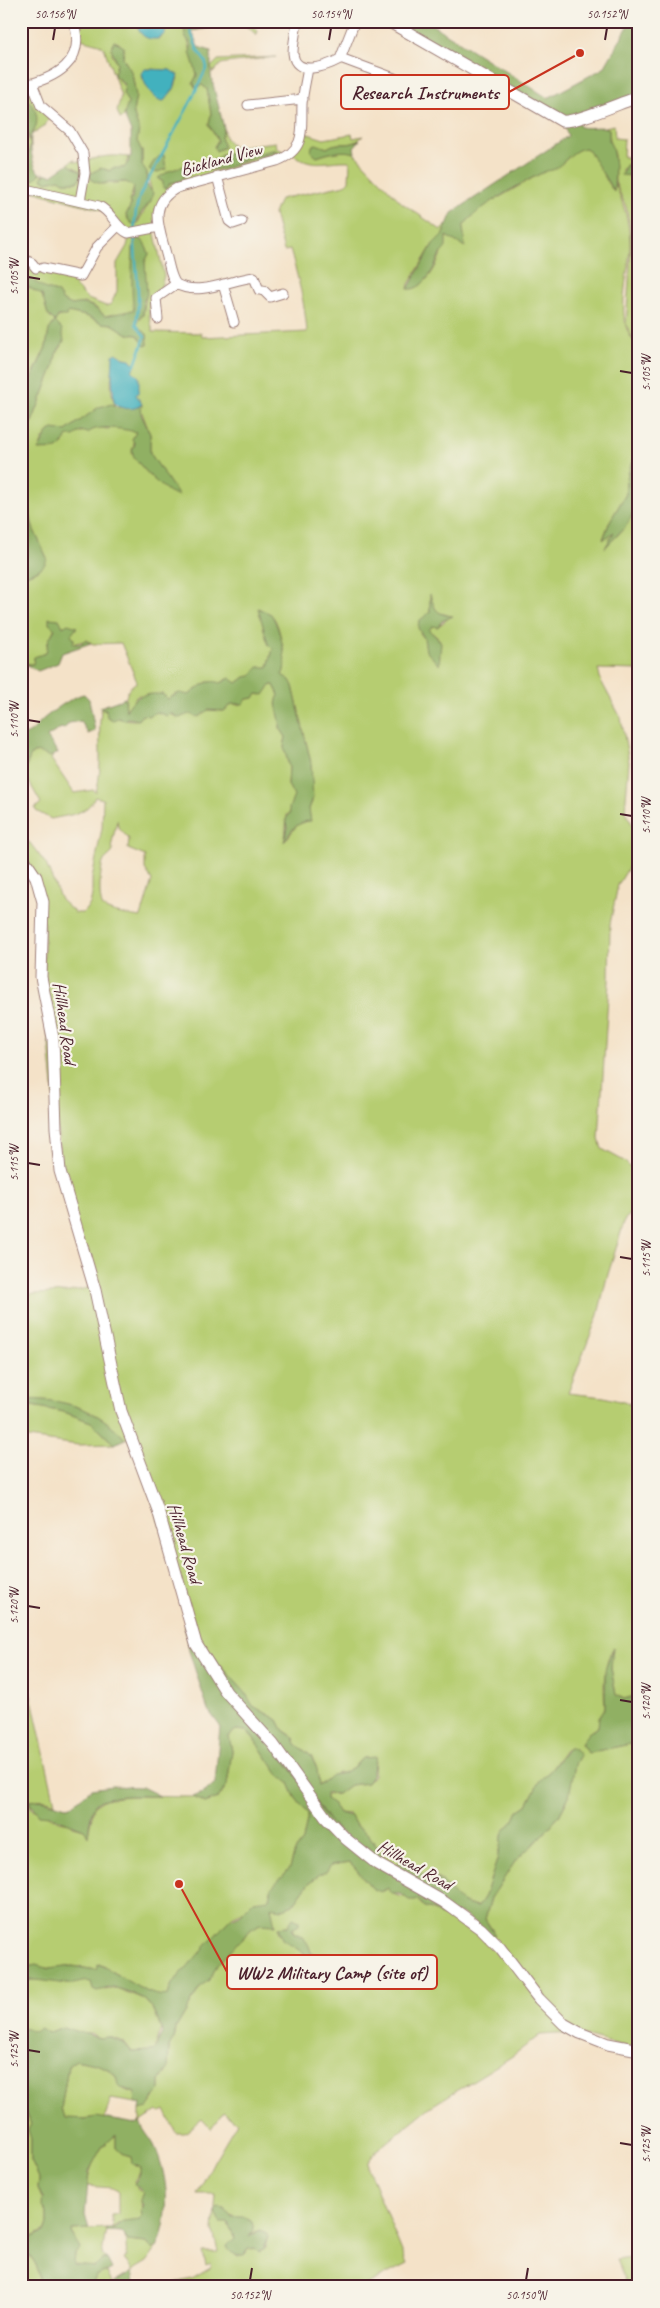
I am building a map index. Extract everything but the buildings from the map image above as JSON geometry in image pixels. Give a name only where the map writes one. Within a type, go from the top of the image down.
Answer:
[{"type":"street","points":[[21,86],[56,74],[68,65],[77,41],[77,33],[73,21]]},
{"type":"street","points":[[297,21],[294,56],[298,63],[308,68],[322,67],[340,59],[394,78]]},
{"type":"street","points":[[340,59],[355,21]]},
{"type":"street","points":[[388,21],[562,121],[573,121],[616,103],[639,97]]},
{"type":"street","name":"Bickland View","points":[[176,284],[159,227],[159,208],[165,196],[183,185],[277,160],[290,153],[302,132],[303,99],[308,68]]},
{"type":"street","points":[[32,83],[41,106],[70,131],[83,153],[85,173],[80,201]]},
{"type":"street","points":[[248,105],[303,99]]},
{"type":"street","points":[[217,176],[229,222],[233,224],[242,221]]},
{"type":"street","points":[[21,188],[102,207],[118,226],[126,232],[136,233],[159,227]]},
{"type":"street","points":[[21,258],[40,268],[84,278],[97,247],[118,226]]},
{"type":"street","points":[[158,319],[156,298],[176,284],[193,289],[254,277],[259,290],[263,290],[270,296],[283,293]]},
{"type":"street","points":[[223,284],[234,322]]},
{"type":"street","name":"Hillhead Road","points":[[21,855],[36,877],[43,902],[41,977],[53,1038],[56,1142],[60,1171],[94,1290],[118,1401],[158,1510],[194,1641],[226,1692],[263,1732],[326,1818],[346,1839],[377,1864],[444,1902],[481,1929],[502,1951],[539,1999],[564,2024],[602,2042],[639,2050]]},
{"type":"green space","points":[[74,21],[101,21],[106,24],[111,21],[135,21],[141,33],[159,39],[165,33],[165,21],[183,21],[197,75],[193,83],[195,87],[202,85],[207,89],[211,114],[209,125],[218,141],[214,146],[218,150],[223,148],[221,137],[224,128],[225,137],[233,147],[276,142],[277,148],[283,151],[285,157],[168,193],[154,229],[164,276],[161,287],[151,298],[149,305],[153,332],[201,333],[202,337],[307,332],[303,301],[293,260],[290,250],[284,251],[274,214],[280,199],[345,185],[349,181],[350,161],[320,163],[307,161],[290,153],[302,132],[324,139],[352,134],[353,138],[363,136],[354,143],[336,144],[327,148],[315,144],[317,157],[334,152],[353,152],[402,203],[441,230],[447,224],[443,234],[433,244],[409,284],[408,289],[423,283],[429,277],[442,252],[446,236],[465,246],[463,227],[471,216],[486,205],[543,172],[560,165],[583,147],[596,160],[606,181],[614,191],[615,184],[628,227],[630,243],[624,312],[626,325],[631,337],[639,346],[639,451],[632,461],[626,482],[626,494],[610,521],[603,539],[615,532],[607,545],[617,536],[639,502],[639,670],[598,669],[601,681],[621,718],[629,762],[625,811],[639,837],[639,846],[618,885],[610,924],[609,981],[599,1139],[602,1149],[624,1161],[639,1176],[639,1201],[634,1211],[625,1219],[606,1281],[598,1315],[568,1393],[604,1397],[639,1406],[639,1695],[624,1699],[616,1695],[611,1668],[612,1649],[605,1677],[605,1706],[598,1727],[591,1731],[581,1744],[588,1753],[639,1742],[639,1983],[636,2027],[639,2030],[639,2050],[573,2033],[540,2035],[511,2057],[430,2107],[377,2150],[368,2162],[368,2168],[407,2264],[361,2287],[170,2287],[175,2285],[175,2283],[192,2279],[212,2267],[211,2264],[206,2266],[203,2252],[218,2252],[213,2231],[216,2194],[197,2194],[237,2122],[223,2112],[211,2129],[202,2119],[185,2133],[176,2133],[165,2110],[159,2113],[157,2111],[140,2122],[140,2110],[150,2105],[160,2088],[160,2080],[167,2073],[169,2047],[175,2036],[176,2028],[202,1984],[210,1979],[217,1965],[237,1942],[242,1940],[248,1931],[260,1924],[274,1924],[271,1907],[283,1909],[293,1905],[308,1884],[331,1865],[350,1862],[373,1889],[384,1891],[388,1888],[395,1895],[418,1900],[422,1905],[448,1917],[493,1931],[485,1919],[491,1898],[516,1860],[541,1837],[559,1816],[567,1801],[575,1764],[580,1755],[574,1748],[565,1750],[551,1770],[540,1780],[527,1805],[518,1811],[514,1820],[503,1832],[497,1860],[485,1896],[478,1907],[457,1899],[444,1883],[438,1879],[416,1873],[408,1865],[400,1862],[394,1866],[388,1863],[368,1834],[356,1826],[349,1814],[339,1813],[333,1804],[327,1801],[325,1795],[338,1794],[350,1785],[367,1783],[374,1775],[375,1758],[361,1759],[355,1766],[343,1773],[338,1773],[319,1786],[316,1766],[311,1756],[296,1744],[294,1737],[283,1730],[278,1720],[253,1706],[200,1639],[128,1430],[62,1179],[44,992],[44,924],[21,841],[21,837],[30,843],[46,864],[61,900],[75,913],[83,913],[90,904],[92,895],[92,878],[102,828],[103,799],[95,797],[92,803],[82,811],[51,819],[36,811],[35,808],[41,803],[21,768],[24,768],[31,754],[39,752],[53,757],[51,759],[74,793],[93,790],[96,792],[100,772],[101,709],[119,718],[133,720],[137,720],[145,714],[155,712],[179,718],[189,713],[202,715],[208,710],[224,711],[232,704],[239,705],[247,699],[254,698],[257,694],[261,695],[271,685],[274,685],[279,695],[276,704],[281,719],[280,728],[286,737],[284,747],[289,767],[288,785],[294,796],[290,813],[287,815],[285,841],[297,825],[310,820],[309,809],[312,802],[311,763],[293,686],[282,675],[284,655],[276,621],[273,617],[259,609],[268,643],[273,649],[268,667],[256,670],[251,677],[245,677],[237,683],[227,679],[221,683],[207,682],[189,695],[176,694],[168,699],[162,694],[143,697],[139,695],[126,711],[128,691],[137,682],[121,643],[93,644],[87,640],[73,644],[74,639],[70,635],[77,627],[61,626],[59,619],[48,642],[46,653],[39,656],[34,664],[25,664],[21,660],[21,577],[39,570],[47,558],[33,528],[24,494],[21,492],[21,450],[54,366],[56,354],[62,346],[58,325],[55,322],[49,330],[46,347],[28,385],[21,413],[21,283],[42,295],[50,318],[55,319],[68,312],[86,316],[102,323],[112,324],[128,334],[138,335],[145,346],[148,345],[147,334],[137,327],[137,322],[143,315],[146,297],[145,262],[149,253],[143,242],[135,239],[133,246],[134,311],[105,316],[95,307],[84,303],[72,305],[64,302],[57,292],[21,277],[21,264],[32,267],[36,274],[42,272],[77,280],[75,286],[88,299],[106,306],[111,304],[117,291],[117,263],[127,246],[130,233],[109,212],[21,188],[21,184],[35,179],[40,173],[45,175],[41,177],[47,182],[59,179],[64,182],[77,182],[81,177],[81,171],[68,164],[74,159],[75,162],[106,156],[119,156],[128,157],[126,167],[110,171],[105,169],[93,172],[90,176],[92,180],[101,184],[127,182],[134,187],[129,202],[131,205],[126,215],[129,221],[137,224],[153,196],[147,174],[142,165],[142,151],[136,141],[139,130],[133,112],[136,96],[132,73],[123,58],[124,49],[119,43],[114,41],[112,54],[117,63],[114,75],[126,88],[123,91],[128,103],[124,117],[120,119],[117,111],[121,96],[104,48],[99,44],[77,38]],"holes":[[[148,69],[170,70],[178,78],[174,89],[151,93],[142,77],[144,71]],[[276,150],[275,154],[265,155],[226,168],[217,170],[199,169],[200,165],[218,159],[222,154],[238,152],[246,155],[250,152],[260,153]],[[187,166],[190,172],[179,181],[171,183],[158,179],[179,167]],[[118,354],[130,359],[135,365],[132,370],[137,377],[138,383],[136,397],[150,434],[150,453],[177,494],[152,477],[132,454],[136,432],[119,427],[107,429],[98,427],[68,436],[62,445],[53,450],[39,449],[43,439],[57,430],[66,431],[99,407],[115,405],[111,386],[112,372]],[[430,597],[437,612],[451,616],[440,625],[432,626],[429,630],[440,640],[439,664],[430,655],[424,638],[420,633],[430,612]],[[117,820],[118,827],[129,839],[128,849],[145,856],[145,869],[152,880],[141,917],[110,911],[103,907],[101,903],[102,867],[104,861],[113,851],[112,843]],[[290,1922],[294,1927],[293,1932],[305,1940],[311,1953],[317,1954],[322,1958],[328,1970],[311,1964],[305,1954],[279,1934],[278,1927],[288,1926]],[[230,2215],[252,2222],[248,2237],[257,2231],[268,2236],[265,2248],[248,2249],[246,2253],[238,2256],[227,2247],[235,2238],[229,2225],[225,2222]]]},
{"type":"green space","points":[[183,21],[202,22],[220,26],[192,31],[198,47],[211,51],[211,76],[224,128],[221,137],[224,147],[216,151],[214,147],[218,141],[209,125],[211,114],[207,89],[202,85],[196,88],[193,83],[197,75],[190,52],[191,45],[185,36]]},
{"type":"green space","points":[[206,21],[247,21],[258,31],[256,36],[251,29],[245,26],[218,26]]},
{"type":"green space","points":[[388,21],[426,21],[548,98],[604,68],[631,21],[639,21],[639,97],[577,120],[580,127],[602,127],[609,129],[609,141],[615,165],[614,192],[589,151],[586,148],[577,150],[555,169],[544,172],[525,182],[477,212],[463,227],[465,247],[446,236],[446,247],[428,278],[419,286],[408,289],[433,244],[443,234],[452,213],[568,136],[562,122]]},
{"type":"green space","points":[[114,41],[124,47],[123,58],[132,73],[136,96],[133,112],[139,130],[137,141],[142,151],[142,165],[147,172],[146,183],[153,193],[151,201],[142,212],[135,226],[126,215],[131,205],[129,200],[132,199],[134,187],[126,182],[103,184],[93,181],[90,176],[91,173],[101,168],[110,171],[112,168],[124,168],[129,161],[128,157],[131,157],[131,132],[124,115],[128,103],[123,93],[125,85],[114,75],[117,63],[111,48]]},
{"type":"green space","points":[[276,57],[221,64],[213,73],[211,67],[218,60]]},
{"type":"green space","points":[[21,73],[26,85],[32,84],[52,115],[46,125],[31,135],[36,125],[36,115],[26,98],[26,93],[21,91]]},
{"type":"green space","points":[[21,91],[25,92],[26,98],[36,114],[37,122],[31,136],[31,146],[33,161],[40,174],[35,179],[21,184],[21,161],[29,150],[30,139],[21,128]]},
{"type":"green space","points":[[614,125],[615,138],[624,139],[623,157],[639,158],[639,165],[633,164],[622,169],[622,174],[633,176],[639,167],[639,344],[632,338],[626,324],[631,249],[630,226],[626,207],[615,182],[614,155],[609,141],[609,129],[605,127]]},
{"type":"green space","points":[[21,128],[26,132],[31,146],[23,161],[21,161]]},
{"type":"green space","points":[[360,140],[354,147],[355,153],[341,151],[317,157],[311,152],[312,146],[316,144],[327,148],[335,144],[351,144]]},
{"type":"green space","points":[[273,150],[280,152],[241,161],[225,169],[199,169],[202,163],[229,153],[234,152],[246,155],[250,151],[260,153]]},
{"type":"green space","points":[[161,155],[164,155],[166,169],[155,173],[149,169]]},
{"type":"green space","points":[[68,164],[81,172],[77,182],[64,182],[59,179],[47,182],[41,178],[45,175],[43,173],[52,175]]},
{"type":"green space","points":[[626,165],[639,165],[636,174],[633,176],[621,175]]},
{"type":"green space","points":[[189,166],[190,175],[184,176],[181,181],[170,183],[167,188],[163,188],[163,182],[158,178],[169,171]]},
{"type":"green space","points":[[139,238],[144,242],[149,254],[145,262],[147,295],[144,300],[143,315],[137,320],[137,325],[147,334],[148,345],[145,346],[138,335],[128,334],[112,324],[102,323],[86,316],[68,312],[66,316],[58,316],[55,322],[62,329],[64,341],[56,354],[54,366],[21,450],[21,413],[28,387],[46,347],[49,330],[55,321],[48,315],[42,295],[21,283],[21,277],[57,292],[63,301],[72,305],[82,304],[90,306],[105,316],[134,310],[132,286],[133,254],[135,239]]},
{"type":"green space","points":[[112,404],[118,407],[139,407],[142,404],[141,414],[150,434],[150,453],[179,496],[169,492],[153,479],[134,458],[132,450],[135,444],[132,439],[136,432],[110,428],[92,430],[88,433],[81,431],[74,436],[68,436],[58,449],[38,450],[49,431],[53,429],[66,431],[99,407]]},
{"type":"green space","points":[[639,451],[639,502],[627,525],[605,548],[614,532],[603,540],[610,521],[626,494],[626,482],[632,461]]},
{"type":"green space","points":[[21,492],[26,496],[33,528],[47,558],[44,566],[21,577],[21,559],[26,557],[27,551],[21,539]]},
{"type":"green space","points":[[430,594],[439,612],[453,616],[442,621],[438,627],[432,626],[429,630],[441,642],[439,665],[426,651],[424,638],[418,628],[419,621],[430,612]]},
{"type":"green space","points":[[258,608],[271,614],[277,627],[285,663],[282,675],[290,680],[293,686],[311,763],[313,798],[309,809],[311,821],[298,825],[284,842],[287,828],[286,819],[290,813],[289,808],[294,796],[288,785],[289,767],[284,747],[286,737],[280,728],[276,703],[279,695],[274,685],[271,685],[264,695],[257,694],[254,698],[247,699],[243,704],[232,704],[224,711],[208,710],[199,717],[189,714],[179,718],[171,713],[167,716],[157,712],[149,716],[142,715],[138,720],[118,718],[113,720],[107,717],[106,709],[101,709],[100,707],[125,698],[126,711],[133,701],[141,696],[162,694],[168,699],[179,693],[189,695],[207,682],[221,683],[230,678],[237,683],[245,677],[251,676],[258,667],[268,667],[273,649],[268,644]]},
{"type":"green space","points":[[49,618],[59,619],[63,627],[68,624],[77,627],[71,635],[74,639],[73,644],[80,644],[85,640],[91,643],[62,653],[58,663],[38,671],[25,664],[33,664],[34,657],[46,653],[49,639],[55,629],[49,624]]},
{"type":"green space","points":[[84,694],[89,699],[95,731],[88,734],[81,721],[69,723],[64,729],[61,728],[47,737],[58,753],[50,757],[36,752],[31,755],[26,768],[21,768],[21,736],[32,731],[43,719],[61,706]]},
{"type":"green space","points":[[93,1287],[130,1437],[125,1439],[103,1419],[78,1407],[51,1401],[21,1400],[21,1295],[69,1292]]},
{"type":"green space","points":[[21,1400],[50,1401],[78,1407],[104,1420],[125,1439],[114,1444],[91,1422],[64,1412],[21,1404]]},
{"type":"green space","points":[[21,1404],[64,1412],[91,1422],[114,1444],[78,1445],[21,1437]]},
{"type":"green space","points":[[187,1615],[197,1643],[200,1638],[222,1667],[245,1692],[253,1706],[278,1720],[283,1730],[294,1738],[296,1744],[311,1756],[317,1769],[319,1786],[332,1775],[343,1773],[355,1766],[362,1758],[376,1757],[372,1775],[367,1783],[350,1785],[338,1794],[326,1793],[326,1799],[333,1804],[339,1813],[351,1816],[356,1826],[368,1834],[388,1863],[394,1866],[400,1862],[408,1863],[417,1873],[435,1877],[458,1899],[469,1905],[478,1907],[485,1896],[497,1860],[503,1832],[514,1820],[518,1811],[527,1805],[540,1780],[551,1770],[568,1748],[574,1748],[580,1755],[575,1764],[569,1796],[559,1816],[541,1837],[516,1860],[491,1898],[485,1919],[495,1935],[489,1935],[460,1912],[460,1920],[442,1916],[433,1909],[425,1907],[418,1900],[409,1900],[401,1894],[392,1894],[388,1888],[381,1892],[373,1889],[350,1862],[331,1865],[326,1872],[320,1874],[308,1884],[293,1905],[283,1909],[271,1907],[275,1925],[260,1924],[248,1931],[242,1940],[217,1965],[210,1979],[200,1987],[176,2028],[174,2039],[169,2047],[168,2070],[160,2080],[160,2091],[148,2108],[140,2110],[141,2104],[136,2103],[135,2093],[120,2087],[116,2077],[108,2069],[76,2060],[68,2066],[61,2109],[66,2118],[88,2119],[96,2117],[136,2124],[140,2122],[152,2142],[163,2170],[166,2197],[165,2223],[157,2248],[153,2249],[146,2243],[128,2241],[122,2232],[106,2231],[106,2228],[114,2228],[123,2221],[141,2219],[142,2215],[143,2205],[140,2200],[143,2192],[134,2184],[140,2174],[140,2168],[132,2164],[131,2157],[124,2155],[116,2148],[116,2135],[102,2147],[89,2171],[85,2215],[89,2229],[72,2230],[73,2236],[80,2248],[75,2254],[74,2265],[95,2267],[102,2260],[107,2259],[112,2269],[96,2277],[91,2287],[38,2287],[39,2275],[35,2262],[30,2256],[21,2256],[21,2249],[26,2248],[30,2238],[44,2232],[47,2224],[47,2213],[42,2204],[43,2199],[38,2188],[39,2178],[31,2161],[31,2139],[28,2130],[31,2124],[24,2110],[21,2098],[21,2027],[34,2032],[41,2028],[48,2033],[63,2027],[99,2038],[109,2037],[125,2044],[132,2052],[155,2050],[162,2033],[154,2010],[144,1999],[129,1992],[113,1987],[97,1991],[93,1989],[91,1982],[71,1984],[39,1980],[21,1981],[21,1968],[36,1965],[49,1969],[72,1966],[96,1970],[98,1964],[142,1989],[160,1995],[168,1995],[172,1984],[229,1920],[240,1915],[253,1901],[269,1899],[272,1887],[290,1868],[295,1851],[303,1841],[308,1814],[295,1797],[289,1783],[278,1774],[252,1736],[246,1731],[236,1730],[229,1736],[232,1751],[227,1785],[218,1798],[205,1803],[193,1797],[205,1792],[215,1783],[220,1726],[208,1710],[189,1651],[185,1628]],"holes":[[[243,1711],[273,1744],[289,1766]],[[293,1772],[331,1823],[317,1805]],[[331,1823],[370,1859],[424,1890],[366,1858]]]},
{"type":"green space","points":[[613,1647],[611,1668],[616,1695],[624,1699],[639,1695],[639,1742],[588,1753],[581,1744],[588,1733],[598,1727],[599,1717],[605,1708],[605,1670]]},
{"type":"green space","points":[[21,1649],[55,1803],[35,1800],[29,1802],[32,1809],[59,1821],[84,1829],[88,1835],[94,1806],[105,1799],[128,1796],[193,1797],[205,1803],[218,1798],[227,1785],[232,1751],[229,1736],[236,1730],[246,1731],[252,1736],[276,1771],[289,1783],[295,1797],[308,1814],[303,1841],[295,1851],[290,1868],[271,1890],[269,1899],[232,1917],[172,1984],[168,1995],[160,1996],[142,1990],[99,1964],[96,1970],[72,1966],[53,1969],[33,1966],[21,1968],[21,1802],[25,1800],[21,1794]]},
{"type":"green space","points":[[112,1786],[142,1787],[160,1796],[125,1796],[99,1802],[94,1806],[88,1837],[84,1829],[51,1816],[39,1815],[28,1801],[43,1800],[66,1807],[71,1806],[91,1789]]},
{"type":"green space","points":[[293,1918],[299,1921],[299,1925],[292,1929],[293,1932],[305,1940],[311,1953],[322,1956],[328,1970],[315,1967],[305,1954],[282,1939],[278,1927],[288,1926]]},
{"type":"green space","points":[[50,1980],[67,1984],[85,1980],[91,1982],[93,1986],[105,1990],[116,1988],[144,1999],[154,2011],[161,2028],[155,2050],[132,2052],[126,2044],[118,2040],[109,2037],[99,2038],[92,2034],[81,2034],[63,2027],[48,2033],[44,2030],[34,2032],[21,2027],[21,1981]]},
{"type":"green space","points":[[76,2060],[106,2068],[117,2078],[123,2089],[135,2093],[136,2103],[111,2099],[104,2119],[66,2118],[61,2109],[68,2066]]},
{"type":"green space","points":[[21,2099],[31,2124],[31,2161],[39,2178],[38,2188],[47,2213],[47,2224],[44,2231],[30,2238],[26,2248],[22,2249]]},
{"type":"green space","points":[[116,2135],[116,2148],[124,2155],[131,2157],[135,2166],[138,2166],[141,2171],[134,2181],[138,2190],[143,2192],[141,2198],[142,2217],[139,2220],[121,2222],[112,2228],[112,2215],[118,2214],[118,2191],[112,2188],[87,2186],[90,2171],[96,2157],[104,2145]]},
{"type":"green space","points":[[218,2207],[224,2208],[232,2217],[244,2217],[252,2222],[254,2230],[249,2237],[260,2230],[266,2232],[268,2236],[263,2250],[259,2252],[255,2248],[248,2249],[244,2255],[233,2254],[227,2246],[235,2238],[228,2223],[220,2223],[215,2211]]},
{"type":"green space","points":[[106,2228],[102,2255],[107,2259],[102,2260],[95,2267],[74,2265],[75,2254],[80,2249],[72,2230]]},
{"type":"green space","points":[[125,2237],[128,2241],[146,2243],[152,2249],[157,2248],[147,2262],[132,2271],[124,2258],[127,2256]]},
{"type":"green space","points":[[27,2255],[37,2269],[38,2287],[21,2287],[21,2256]]},
{"type":"green space","points":[[639,2257],[639,2272],[634,2273],[637,2287],[628,2287],[616,2260]]},
{"type":"green space","points":[[107,2272],[112,2283],[105,2287],[91,2287],[96,2277]]},
{"type":"green space","points":[[132,2272],[135,2287],[107,2287]]},
{"type":"water","points":[[135,21],[165,21],[165,34],[157,39],[145,37],[138,29]]},
{"type":"water","points":[[145,69],[170,70],[178,75],[174,89],[164,101],[152,95],[146,86],[142,73]]},
{"type":"water","points":[[116,353],[130,359],[136,366],[132,370],[139,377],[139,391],[136,395],[142,404],[136,408],[120,407],[114,402],[112,377],[113,355]]},
{"type":"waterway","points":[[136,323],[138,291],[135,227],[140,195],[190,103],[207,67],[198,51],[187,21]]},
{"type":"waterway","points":[[135,365],[145,337],[136,324]]},
{"type":"place","name":"Research Instruments","points":[[580,53]]},
{"type":"place","name":"WW2 Military Camp (site of)","points":[[179,1884]]}]
